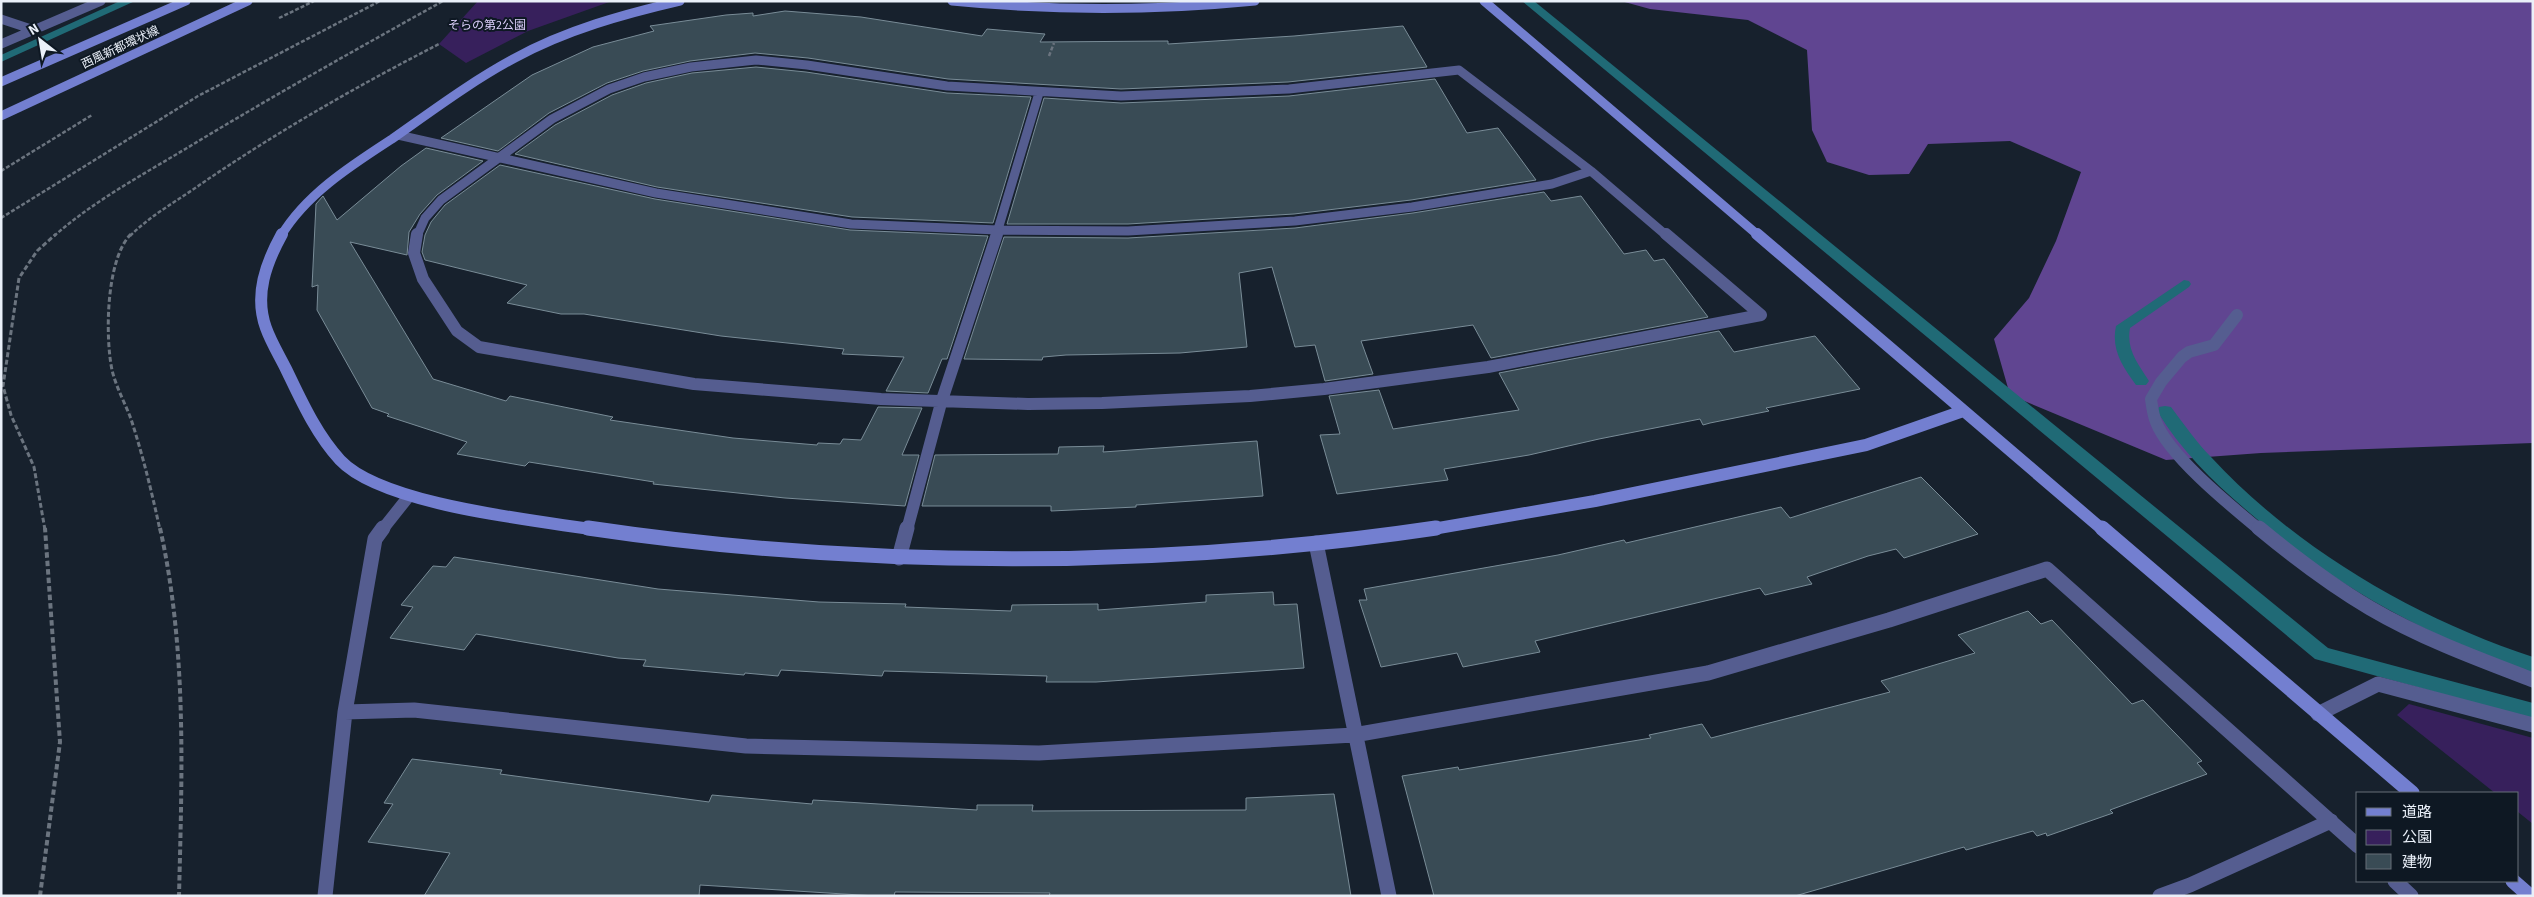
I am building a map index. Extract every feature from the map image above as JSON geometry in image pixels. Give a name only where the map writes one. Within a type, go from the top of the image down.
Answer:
[{"type":"street","points":[[1,44],[101,1]]},
{"type":"street","name":"西風新都環状線","points":[[1,82],[186,1]]},
{"type":"street","name":"西風新都環状線","points":[[1,116],[248,1]]},
{"type":"street","points":[[680,1],[599,23],[532,50],[484,76],[340,175],[314,197],[282,234],[266,264],[262,278],[260,311],[265,327],[308,414],[330,448],[354,471],[408,496],[499,515],[666,540],[899,558],[1103,557],[1316,543],[1505,518],[1866,445],[1963,411]]},
{"type":"street","points":[[952,1],[1025,7],[1091,9],[1190,6],[1255,1]]},
{"type":"street","points":[[1484,1],[2411,792]]},
{"type":"street","points":[[1,18],[34,30]]},
{"type":"street","points":[[756,60],[919,83],[1039,93],[1129,96],[1248,92],[1334,86],[1459,70],[1590,170],[1761,315],[1482,368],[1397,381],[1208,398],[1126,402],[941,403],[852,398],[679,382],[479,347],[466,341],[456,331],[421,277],[415,264],[413,251],[420,227],[429,212],[447,195],[557,115],[604,90],[651,75],[703,64],[756,60]]},
{"type":"street","points":[[899,558],[941,403],[998,230],[1039,93]]},
{"type":"street","points":[[398,135],[656,193],[851,224],[998,230],[1128,230],[1295,221],[1412,207],[1552,184],[1590,170]]},
{"type":"street","points":[[2237,315],[2214,346],[2186,354],[2157,388],[2151,398],[2151,413],[2156,426],[2173,450],[2211,487],[2283,549],[2369,607],[2467,656],[2533,680]]},
{"type":"street","points":[[325,896],[345,712],[375,539],[408,496]]},
{"type":"street","points":[[1316,543],[1354,735],[1389,896]]},
{"type":"street","points":[[345,712],[414,710],[746,746],[1039,754],[1354,735],[1708,672],[1889,620],[2047,569],[2356,844]]},
{"type":"street","points":[[2318,714],[2378,684],[2533,725]]},
{"type":"street","points":[[2160,896],[2190,885],[2331,822]]},
{"type":"street","points":[[2396,882],[2411,896]]},
{"type":"street","points":[[2514,882],[2530,896]]},
{"type":"path","points":[[1,218],[198,96],[380,1]]},
{"type":"path","points":[[40,896],[60,742],[46,526],[34,467],[11,415],[3,386],[19,278],[37,251],[73,219],[128,183],[239,116],[443,1]]},
{"type":"path","points":[[1048,62],[1055,40]]},
{"type":"path","points":[[179,896],[181,717],[174,624],[164,548],[133,425],[112,369],[111,299],[118,255],[124,243],[152,218],[259,146],[346,93],[439,44]]},
{"type":"path","points":[[1,171],[94,114]]},
{"type":"green space","name":"そらの第2公園","points":[[478,1],[612,1],[528,31],[466,63],[439,44]]},
{"type":"green space","points":[[2409,704],[2533,738],[2533,824],[2519,813],[2519,792],[2494,792],[2397,715]]},
{"type":"shaded area","points":[[1621,1],[2533,1],[2533,443],[2261,453],[2166,460],[2010,395],[1994,339],[2029,298],[2056,241],[2081,172],[2010,141],[1928,144],[1909,174],[1869,175],[1827,162],[1812,130],[1807,50],[1748,20],[1650,9]]},
{"type":"building","points":[[785,11],[861,17],[982,36],[987,29],[1045,34],[1040,42],[1168,41],[1168,44],[1294,36],[1403,26],[1427,67],[1288,82],[1121,89],[948,79],[808,58],[755,53],[690,61],[643,71],[607,83],[549,113],[498,151],[441,138],[532,75],[593,47],[654,31],[650,26],[726,15],[753,13],[753,16]]},
{"type":"building","points":[[756,67],[806,72],[947,93],[1031,97],[993,223],[852,217],[657,187],[515,154],[555,125],[612,95],[646,83],[692,73]]},
{"type":"building","points":[[1435,79],[1467,133],[1498,128],[1536,180],[1411,200],[1294,214],[1128,224],[1007,224],[1044,98],[1121,103],[1289,96]]},
{"type":"building","points":[[426,148],[483,161],[437,195],[420,214],[409,232],[407,255],[350,242],[433,379],[506,401],[510,396],[613,417],[610,420],[733,438],[817,445],[818,443],[840,444],[843,439],[861,440],[878,407],[922,408],[902,455],[919,455],[905,506],[785,498],[653,484],[654,482],[529,462],[525,466],[457,454],[467,442],[387,416],[389,414],[372,408],[317,310],[318,285],[312,287],[316,204],[323,196],[337,220],[401,166]]},
{"type":"building","points":[[500,165],[655,199],[850,230],[988,236],[947,359],[942,359],[928,393],[886,391],[904,357],[842,354],[844,349],[721,336],[584,314],[561,314],[507,303],[527,285],[425,260],[422,252],[425,235],[431,222],[445,205]]},
{"type":"building","points":[[1544,192],[1551,201],[1581,196],[1624,254],[1646,250],[1654,261],[1664,259],[1708,317],[1491,358],[1473,325],[1361,341],[1373,374],[1325,381],[1315,345],[1295,347],[1272,267],[1239,273],[1247,347],[1180,353],[1066,355],[1043,357],[1042,360],[964,359],[1004,237],[1128,238],[1295,228],[1413,213]]},
{"type":"building","points":[[1719,331],[1734,352],[1815,336],[1860,389],[1766,408],[1769,411],[1703,425],[1700,419],[1529,455],[1444,469],[1448,480],[1337,494],[1320,435],[1340,434],[1329,396],[1379,390],[1393,429],[1519,410],[1499,373]]},
{"type":"building","points":[[1257,441],[1263,496],[1136,505],[1136,507],[1051,511],[1051,506],[922,506],[935,455],[1058,454],[1059,447],[1104,446],[1103,452]]},
{"type":"building","points":[[1921,477],[1978,534],[1904,558],[1896,549],[1868,556],[1807,577],[1812,584],[1765,595],[1760,588],[1535,641],[1540,652],[1463,667],[1457,653],[1381,667],[1359,600],[1367,600],[1364,589],[1558,555],[1624,540],[1626,543],[1781,507],[1790,518]]},
{"type":"building","points":[[454,557],[658,589],[819,602],[906,604],[905,607],[1011,611],[1012,605],[1098,604],[1098,610],[1206,602],[1206,595],[1273,592],[1274,605],[1297,604],[1304,668],[1096,682],[1046,682],[1047,676],[884,671],[882,676],[781,670],[778,676],[745,673],[744,675],[643,666],[646,660],[618,658],[476,634],[464,650],[390,638],[413,607],[401,605],[433,566],[446,567]]},
{"type":"building","points":[[2028,611],[2041,624],[2052,620],[2132,704],[2143,700],[2202,761],[2197,763],[2207,774],[2110,810],[2113,813],[2047,836],[2046,833],[2037,836],[2033,831],[1966,850],[1964,847],[1795,896],[1434,896],[1402,776],[1458,767],[1459,770],[1651,738],[1649,735],[1702,724],[1711,738],[1890,692],[1881,681],[1975,653],[1958,635]]},
{"type":"building","points":[[412,759],[502,770],[500,774],[709,802],[712,795],[812,804],[813,800],[977,810],[977,805],[1033,805],[1032,811],[1246,810],[1246,798],[1334,794],[1351,896],[1049,896],[1050,893],[895,892],[894,896],[876,896],[700,885],[699,896],[424,896],[450,853],[368,842],[393,804],[384,803]]},
{"type":"waterway","points":[[1,59],[130,1]]},
{"type":"waterway","points":[[1527,1],[2322,654],[2533,711]]},
{"type":"waterway","points":[[2141,381],[2128,362],[2123,349],[2121,341],[2123,326],[2184,284]]},
{"type":"waterway","points":[[2165,411],[2192,447],[2210,467],[2267,518],[2328,564],[2393,605],[2427,623],[2479,647],[2533,665]]}]
